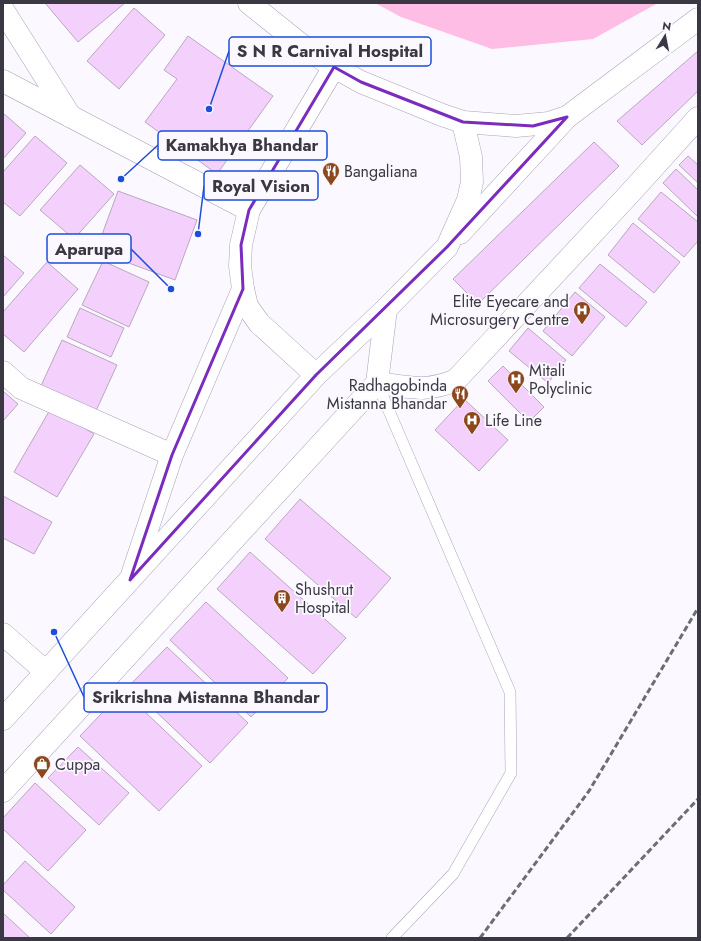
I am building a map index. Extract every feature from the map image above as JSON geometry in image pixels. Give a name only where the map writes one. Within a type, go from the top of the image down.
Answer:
[{"type":"street","points":[[249,3],[304,47],[360,82],[463,122],[533,126],[567,117]]},
{"type":"street","points":[[3,10],[70,116]]},
{"type":"street","points":[[3,719],[316,375],[386,309],[447,247],[567,117],[698,19]]},
{"type":"street","points":[[316,375],[259,323],[247,306],[240,266],[241,245],[249,210],[334,67]]},
{"type":"street","points":[[3,81],[249,210]]},
{"type":"street","points":[[377,383],[423,389],[440,387],[456,380],[622,203],[698,118]]},
{"type":"street","points":[[447,247],[468,200],[472,182],[471,156],[463,122]]},
{"type":"street","points":[[130,580],[172,455],[243,289]]},
{"type":"street","points":[[3,791],[377,383],[386,309]]},
{"type":"street","points":[[3,372],[21,388],[172,455]]},
{"type":"street","points":[[3,634],[46,672]]},
{"type":"lane","points":[[377,383],[507,685],[510,700],[512,773],[453,874],[392,938]]},
{"type":"highlighted area","points":[[334,67],[361,82],[463,122],[533,126],[567,117],[447,247],[316,375],[130,580],[172,455],[243,289],[241,245],[249,210]]},
{"type":"shaded area","points":[[375,3],[658,3],[593,39],[492,49],[401,17]]},
{"type":"building","points":[[45,3],[125,3],[78,42]]},
{"type":"building","points":[[134,8],[165,35],[119,89],[87,61]]},
{"type":"building","points":[[188,36],[273,96],[217,174],[145,122],[177,79],[164,70]]},
{"type":"building","points":[[698,51],[698,91],[642,145],[617,121]]},
{"type":"building","points":[[3,113],[26,133],[3,159]]},
{"type":"building","points":[[35,136],[67,163],[20,216],[3,202],[3,172]]},
{"type":"building","points":[[594,142],[619,166],[478,304],[453,279]]},
{"type":"building","points":[[688,156],[698,165],[698,183],[679,165]]},
{"type":"building","points":[[80,165],[114,194],[74,239],[40,210]]},
{"type":"building","points":[[676,169],[698,190],[698,217],[663,183]]},
{"type":"building","points":[[118,191],[197,220],[175,280],[96,251]]},
{"type":"building","points":[[661,192],[698,222],[698,241],[684,257],[638,219]]},
{"type":"building","points":[[633,223],[680,262],[654,293],[608,255]]},
{"type":"building","points":[[3,255],[24,273],[3,297]]},
{"type":"building","points":[[103,261],[149,282],[129,327],[82,305]]},
{"type":"building","points":[[47,262],[78,289],[24,352],[3,334],[3,312]]},
{"type":"building","points":[[600,264],[647,302],[626,327],[579,288]]},
{"type":"building","points":[[575,292],[605,317],[572,356],[543,331]]},
{"type":"building","points":[[80,308],[124,328],[111,357],[67,337]]},
{"type":"building","points":[[528,328],[566,360],[548,383],[509,351]]},
{"type":"building","points":[[62,340],[117,365],[95,413],[40,388]]},
{"type":"building","name":"Mitali Polyclinic","points":[[503,366],[544,407],[529,422],[488,381]]},
{"type":"building","points":[[3,391],[18,404],[3,421]]},
{"type":"building","name":"Life Line","points":[[464,399],[508,440],[479,471],[435,430]]},
{"type":"building","points":[[51,408],[94,434],[57,497],[14,472]]},
{"type":"building","points":[[3,496],[52,522],[34,554],[3,538]]},
{"type":"building","points":[[300,499],[391,578],[356,618],[265,539]]},
{"type":"building","name":"Shushrut Hospital","points":[[250,552],[346,638],[313,674],[217,589]]},
{"type":"building","points":[[206,602],[288,678],[251,717],[170,640]]},
{"type":"building","points":[[167,647],[248,723],[210,763],[129,686]]},
{"type":"building","points":[[123,691],[202,766],[159,811],[80,736]]},
{"type":"building","points":[[78,747],[129,793],[99,825],[48,778]]},
{"type":"building","points":[[35,783],[86,830],[48,871],[3,829],[3,818]]},
{"type":"building","points":[[25,861],[75,907],[51,934],[3,890],[3,885]]},
{"type":"building","points":[[3,913],[30,938],[3,938]]},
{"type":"railway","points":[[480,938],[589,791],[698,608]]},
{"type":"railway","points":[[567,938],[698,799]]},
{"type":"place","name":"S N R Carnival Hospital","points":[[209,109]]},
{"type":"place","name":"Kamakhya Bhandar","points":[[121,179]]},
{"type":"place","name":"Bangaliana","points":[[331,186]]},
{"type":"place","name":"Royal Vision","points":[[198,234]]},
{"type":"place","name":"Aparupa","points":[[171,289]]},
{"type":"place","name":"Elite Eyecare and Microsurgery Centre","points":[[582,325]]},
{"type":"place","name":"Mitali Polyclinic","points":[[516,394]]},
{"type":"place","name":"Radhagobinda Mistanna Bhandar","points":[[460,409]]},
{"type":"place","name":"Life Line","points":[[472,435]]},
{"type":"place","name":"Shushrut Hospital","points":[[282,613]]},
{"type":"place","name":"Srikrishna Mistanna Bhandar","points":[[54,632]]},
{"type":"place","name":"Cuppa","points":[[42,779]]}]
